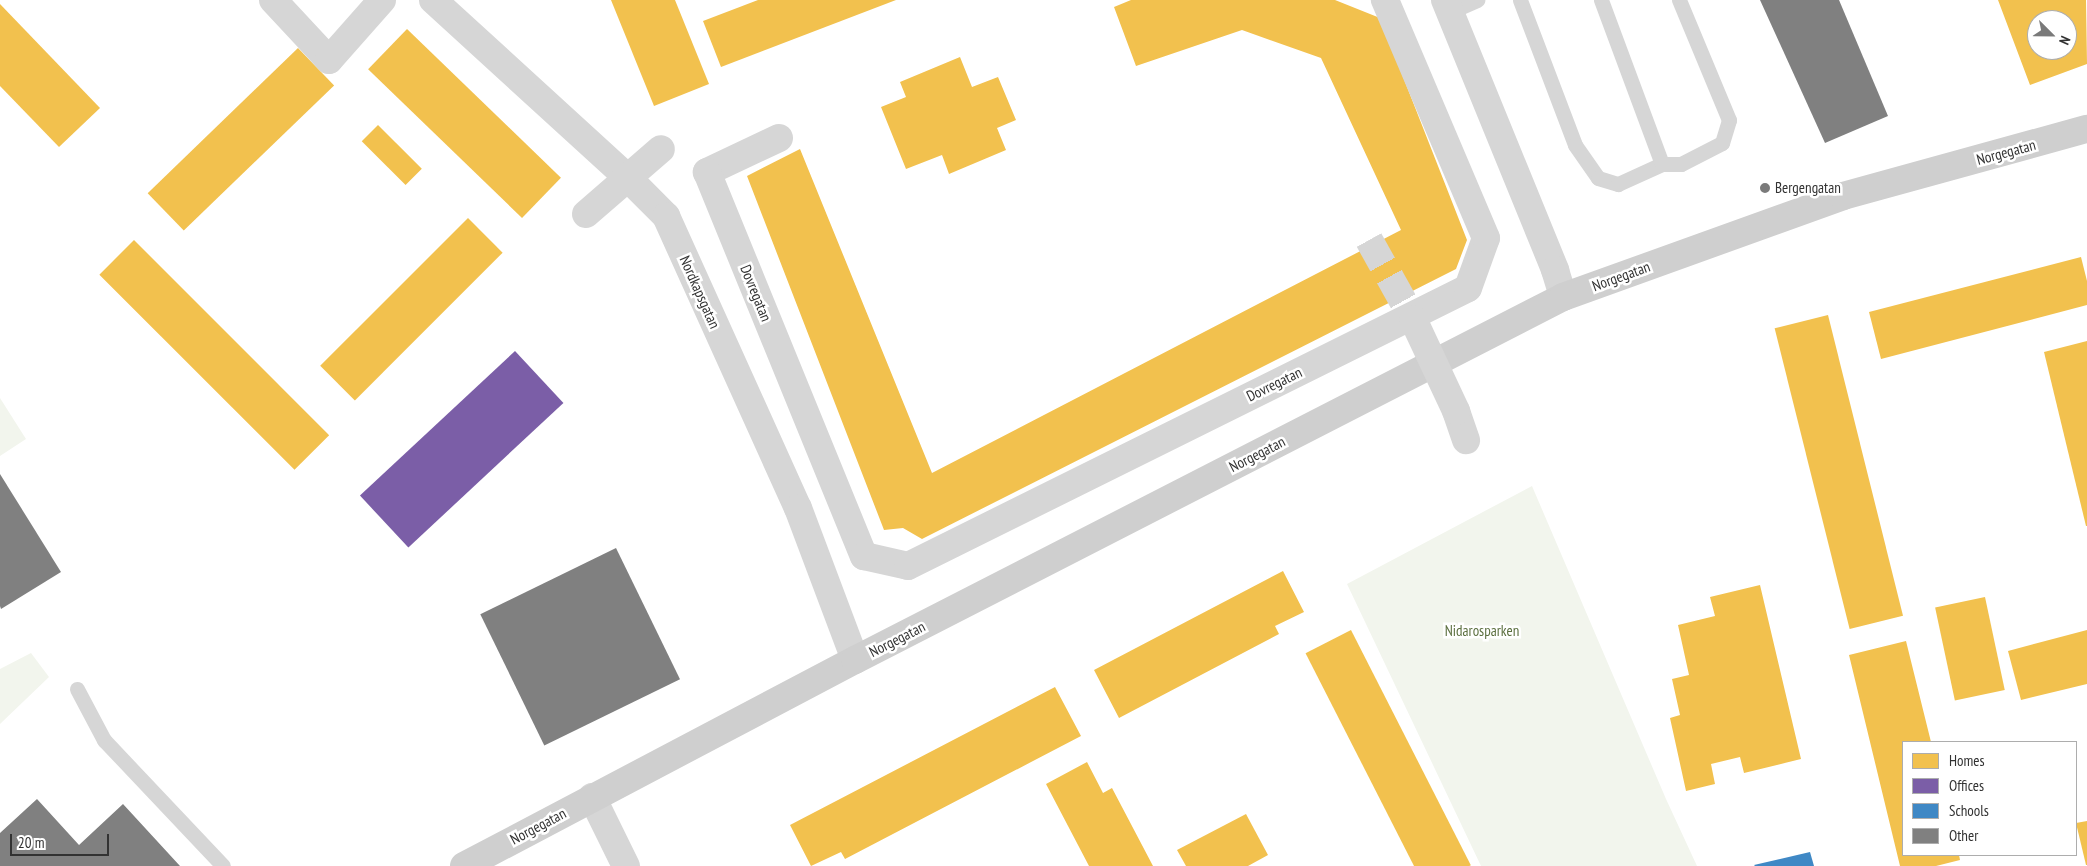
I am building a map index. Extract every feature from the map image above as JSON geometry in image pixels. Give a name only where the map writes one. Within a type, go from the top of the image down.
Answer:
[{"type":"street","points":[[273,0],[329,60],[382,0]]},
{"type":"street","name":"Nordkapsgatan","points":[[433,0],[626,176],[666,216],[798,508],[855,660]]},
{"type":"street","name":"Dovregatan","points":[[779,138],[707,172],[864,556],[908,566],[1468,288],[1486,238],[1385,0]]},
{"type":"street","points":[[1448,6],[1556,270],[1563,297]]},
{"type":"street","name":"Norgegatan","points":[[464,866],[855,660],[1563,297],[1844,196],[2087,129]]},
{"type":"street","points":[[586,214],[661,149]]},
{"type":"street","points":[[1413,319],[1456,411],[1466,440]]},
{"type":"street","points":[[798,508],[835,489]]},
{"type":"street","points":[[592,797],[626,866]]},
{"type":"lane","points":[[1448,6],[1477,0]]},
{"type":"lane","points":[[1520,0],[1575,145],[1598,178],[1618,184],[1662,164],[1681,164],[1722,143],[1729,120],[1679,0]]},
{"type":"lane","points":[[1601,0],[1662,164]]},
{"type":"lane","points":[[77,689],[104,740],[223,866]]},
{"type":"green space","points":[[0,398],[26,439],[0,456]]},
{"type":"green space","name":"Nidarosparken","points":[[1532,486],[1666,799],[1697,866],[1481,866],[1347,584]]},
{"type":"green space","points":[[31,653],[49,677],[0,724],[0,669]]},
{"type":"building: Homes","points":[[611,0],[675,0],[709,84],[654,106]]},
{"type":"building: Homes","points":[[758,0],[896,0],[721,67],[703,21]]},
{"type":"building: Homes","points":[[1131,0],[1335,0],[1380,18],[1467,240],[1456,269],[922,539],[903,528],[884,530],[747,176],[800,149],[932,473],[1401,230],[1321,58],[1242,30],[1136,66],[1114,7]]},
{"type":"building: Homes","points":[[1998,0],[2086,0],[2087,64],[2030,85]]},
{"type":"building: Homes","points":[[0,4],[100,108],[59,147],[0,86]]},
{"type":"building: Homes","points":[[407,29],[561,178],[522,218],[368,69]]},
{"type":"building: Homes","points":[[298,48],[334,85],[184,231],[148,193]]},
{"type":"building: Homes","points":[[960,57],[972,87],[998,77],[1016,120],[997,128],[1006,150],[949,174],[942,155],[906,169],[881,107],[906,97],[900,82]]},
{"type":"building: Homes","points":[[378,125],[422,169],[406,185],[362,141]]},
{"type":"building: Homes","points":[[468,218],[503,253],[355,400],[320,366]]},
{"type":"building: Homes","points":[[134,240],[329,435],[295,470],[99,275]]},
{"type":"building: Homes","points":[[2081,257],[2087,281],[2087,305],[1881,359],[1869,312]]},
{"type":"building: Homes","points":[[1828,315],[1903,616],[1850,629],[1775,328]]},
{"type":"building: Homes","points":[[2087,341],[2087,526],[2086,526],[2044,352]]},
{"type":"building: Homes","points":[[1283,571],[1304,612],[1275,626],[1279,634],[1119,718],[1094,670]]},
{"type":"building: Homes","points":[[1760,585],[1801,759],[1744,773],[1740,757],[1711,764],[1715,784],[1686,791],[1670,718],[1680,715],[1672,679],[1689,675],[1678,625],[1715,616],[1710,597]]},
{"type":"building: Homes","points":[[1985,597],[2005,690],[1955,701],[1935,608]]},
{"type":"building: Homes","points":[[1351,630],[1471,865],[1414,866],[1306,653]]},
{"type":"building: Homes","points":[[2087,630],[2087,684],[2021,700],[2008,651]]},
{"type":"building: Homes","points":[[1906,641],[1931,741],[1902,741],[1902,856],[1959,856],[1960,860],[1936,866],[1900,866],[1849,655]]},
{"type":"building: Homes","points":[[1055,687],[1081,736],[845,859],[841,852],[811,866],[790,825]]},
{"type":"building: Homes","points":[[1087,762],[1103,793],[1112,788],[1153,866],[1089,866],[1046,784]]},
{"type":"building: Homes","points":[[1246,814],[1268,855],[1248,866],[1186,866],[1177,850]]},
{"type":"building: Homes","points":[[2087,821],[2087,865],[2077,827],[2077,823]]},
{"type":"building: Offices","points":[[515,351],[563,403],[408,548],[360,496]]},
{"type":"building: Schools","points":[[1810,852],[1814,866],[1754,865]]},
{"type":"building: Other","points":[[1760,0],[1839,0],[1888,116],[1825,143]]},
{"type":"building: Other","points":[[0,474],[61,572],[1,609],[0,606]]},
{"type":"building: Other","points":[[616,548],[680,679],[544,745],[480,614]]},
{"type":"building: Other","points":[[37,799],[79,845],[123,804],[180,866],[0,866],[0,833]]},
{"type":"tunnel","points":[[1369,240],[1413,319]]},
{"type":"place","name":"Bergengatan","points":[[1765,188]]}]
